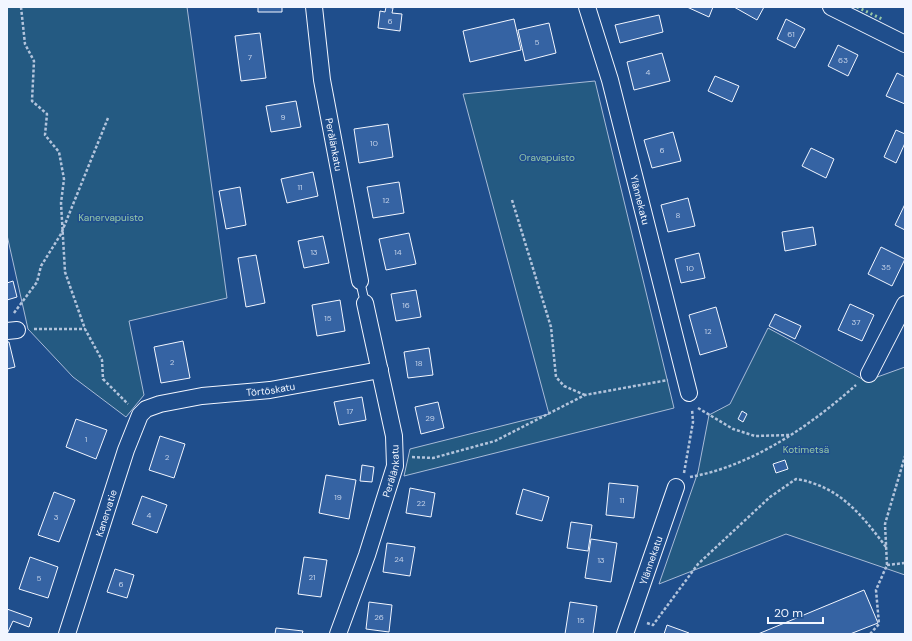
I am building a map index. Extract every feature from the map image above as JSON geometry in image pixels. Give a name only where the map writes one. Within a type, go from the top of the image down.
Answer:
[{"type":"street","name":"Perälänkatu","points":[[314,7],[322,80],[360,281]]},
{"type":"street","name":"Ylännekatu","points":[[587,7],[614,94],[690,398]]},
{"type":"street","points":[[831,7],[905,44]]},
{"type":"street","name":"Perälänkatu","points":[[338,634],[369,548],[395,466],[394,436],[365,304]]},
{"type":"street","points":[[869,374],[905,304]]},
{"type":"street","name":"Törtöskatu","points":[[140,415],[146,409],[160,404],[202,396],[270,390],[380,370]]},
{"type":"street","name":"Kanervatie","points":[[67,634],[126,450],[140,415]]},
{"type":"street","name":"Ylännekatu","points":[[625,634],[676,487]]},
{"type":"lane","points":[[360,281],[365,304]]},
{"type":"path","points":[[21,7],[25,44],[34,61],[32,101],[46,114],[45,135],[59,152],[64,179],[61,203],[65,272],[85,329],[102,360],[103,379],[140,415]]},
{"type":"path","points":[[85,329],[12,325],[38,282],[41,266],[62,234],[108,118]]},
{"type":"path","points":[[512,200],[551,327],[556,377],[564,386],[585,395]]},
{"type":"path","points":[[690,398],[692,422],[683,478],[707,474],[737,464],[790,435],[830,408],[869,374]]},
{"type":"path","points":[[395,456],[433,458],[495,441],[585,395],[685,378]]},
{"type":"path","points":[[690,398],[733,429],[755,436],[790,435]]},
{"type":"path","points":[[870,634],[879,624],[876,590],[887,565],[885,524],[905,457]]},
{"type":"path","points":[[643,622],[653,625],[698,564],[770,497],[796,479],[813,482],[837,494],[865,518],[886,547]]},
{"type":"path","points":[[887,565],[905,563]]},
{"type":"green space","name":"Kanervapuisto","points":[[7,7],[187,7],[227,298],[129,321],[144,395],[126,417],[73,377],[28,329],[7,235]]},
{"type":"green space","name":"Oravapuisto","points":[[595,81],[674,408],[404,476],[410,449],[549,414],[463,94]]},
{"type":"green space","name":"Kotimetsä","points":[[768,328],[864,380],[869,380],[905,367],[905,575],[786,534],[659,584],[698,472],[709,415],[730,404]]},
{"type":"building","points":[[258,7],[282,7],[282,12],[258,12]]},
{"type":"building","points":[[386,7],[393,8],[392,13],[402,14],[400,31],[378,28],[380,11],[385,12]]},
{"type":"building","points":[[687,7],[713,7],[709,17]]},
{"type":"building","points":[[734,7],[764,7],[757,20]]},
{"type":"building","points":[[659,15],[663,32],[620,43],[615,25]]},
{"type":"building","points":[[514,19],[521,50],[470,62],[463,31]]},
{"type":"building","points":[[786,19],[805,29],[795,48],[777,39]]},
{"type":"building","points":[[549,23],[556,53],[525,61],[518,30]]},
{"type":"building","points":[[260,33],[266,78],[241,81],[235,36]]},
{"type":"building","points":[[838,45],[858,55],[848,76],[828,66]]},
{"type":"building","points":[[662,53],[670,81],[634,90],[627,62]]},
{"type":"building","points":[[897,73],[905,77],[905,104],[886,96]]},
{"type":"building","points":[[715,76],[739,86],[732,102],[708,91]]},
{"type":"building","points":[[296,101],[301,127],[271,132],[266,106]]},
{"type":"building","points":[[388,124],[393,157],[359,163],[354,129]]},
{"type":"building","points":[[896,130],[905,134],[905,143],[896,163],[884,157]]},
{"type":"building","points":[[673,132],[681,161],[652,168],[644,140]]},
{"type":"building","points":[[811,148],[834,159],[826,178],[802,166]]},
{"type":"building","points":[[313,172],[318,196],[287,203],[281,179]]},
{"type":"building","points":[[399,182],[404,213],[373,218],[367,187]]},
{"type":"building","points":[[240,187],[246,225],[226,229],[219,191]]},
{"type":"building","points":[[688,198],[695,226],[668,232],[661,205]]},
{"type":"building","points":[[905,204],[905,230],[895,225]]},
{"type":"building","points":[[813,227],[816,245],[785,251],[782,232]]},
{"type":"building","points":[[409,233],[416,264],[386,270],[379,239]]},
{"type":"building","points":[[323,236],[329,263],[304,268],[298,241]]},
{"type":"building","points":[[881,247],[905,259],[892,286],[868,274]]},
{"type":"building","points":[[699,253],[705,278],[681,283],[675,259]]},
{"type":"building","points":[[256,255],[265,303],[246,307],[238,258]]},
{"type":"building","points":[[13,281],[17,297],[7,300],[7,283]]},
{"type":"building","points":[[416,290],[421,317],[396,321],[391,294]]},
{"type":"building","points":[[340,300],[345,331],[317,336],[312,305]]},
{"type":"building","points":[[850,304],[874,315],[862,341],[838,330]]},
{"type":"building","points":[[716,307],[727,347],[700,355],[689,315]]},
{"type":"building","points":[[775,314],[801,326],[795,339],[769,326]]},
{"type":"building","points":[[183,341],[190,378],[161,383],[154,347]]},
{"type":"building","points":[[7,342],[9,342],[15,367],[7,369]]},
{"type":"building","points":[[429,348],[433,375],[408,378],[404,352]]},
{"type":"building","points":[[362,397],[366,420],[339,425],[334,402]]},
{"type":"building","points":[[438,402],[444,428],[421,434],[415,407]]},
{"type":"building","points":[[742,411],[747,414],[743,422],[738,419]]},
{"type":"building","points":[[76,419],[107,430],[96,459],[66,447]]},
{"type":"building","points":[[160,436],[185,444],[174,478],[149,470]]},
{"type":"building","points":[[785,460],[788,469],[776,473],[773,464]]},
{"type":"building","points":[[362,465],[374,467],[372,482],[360,481]]},
{"type":"building","points":[[326,475],[356,480],[349,519],[319,513]]},
{"type":"building","points":[[609,483],[638,486],[634,518],[606,515]]},
{"type":"building","points":[[410,488],[435,493],[431,517],[406,513]]},
{"type":"building","points":[[523,489],[549,497],[542,521],[516,514]]},
{"type":"building","points":[[54,492],[75,500],[59,542],[38,535]]},
{"type":"building","points":[[142,496],[167,505],[157,533],[132,524]]},
{"type":"building","points":[[571,522],[592,525],[588,551],[567,548]]},
{"type":"building","points":[[591,539],[617,543],[611,582],[585,578]]},
{"type":"building","points":[[387,543],[415,547],[410,576],[383,572]]},
{"type":"building","points":[[30,557],[58,567],[48,598],[19,589]]},
{"type":"building","points":[[304,557],[327,560],[321,597],[298,594]]},
{"type":"building","points":[[115,569],[134,575],[127,598],[107,592]]},
{"type":"building","points":[[864,590],[878,623],[850,634],[758,634]]},
{"type":"building","points":[[369,602],[392,605],[389,632],[366,629]]},
{"type":"building","points":[[570,602],[597,606],[593,634],[565,634]]},
{"type":"building","points":[[7,609],[32,618],[29,627],[13,621],[7,634]]},
{"type":"building","points":[[667,625],[689,633],[689,634],[664,634]]},
{"type":"building","points":[[276,628],[303,631],[302,634],[275,634]]},
{"type":"hedge","points":[[857,7],[884,20]]}]
